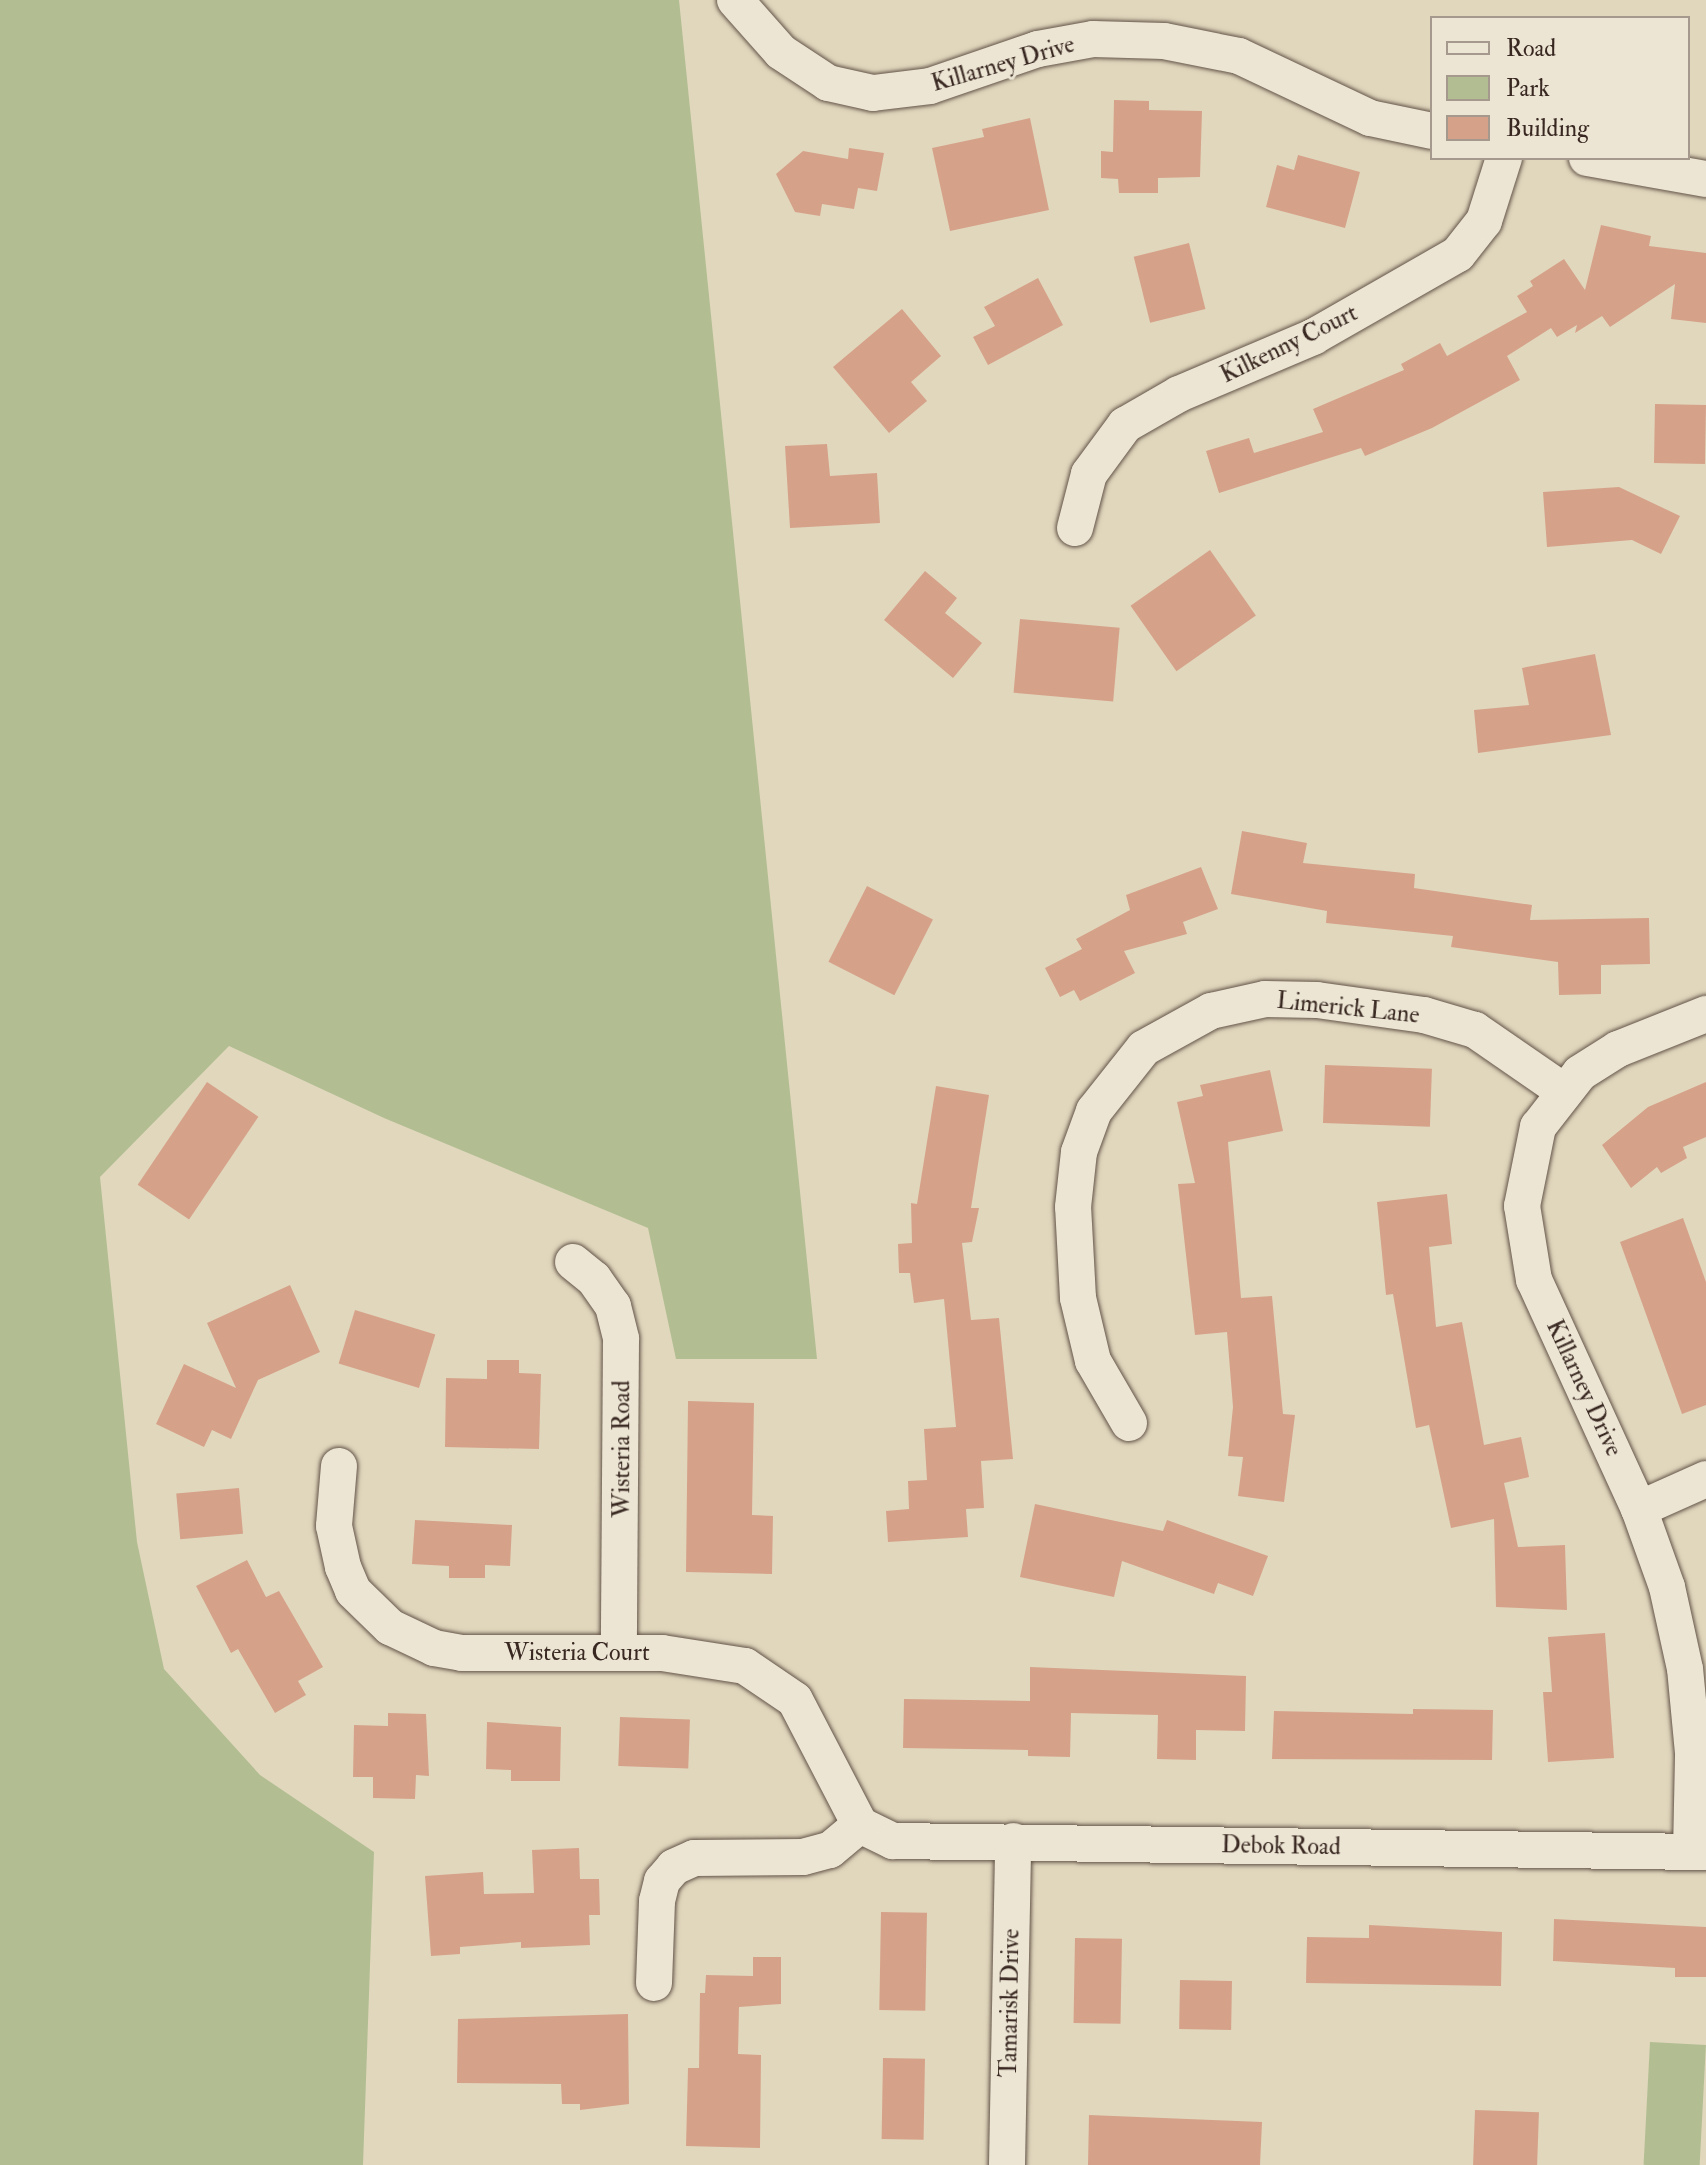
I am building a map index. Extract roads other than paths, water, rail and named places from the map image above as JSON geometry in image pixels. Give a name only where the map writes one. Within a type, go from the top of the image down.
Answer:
[{"type":"street","name":"Killarney Drive","points":[[735,0],[781,52],[828,83],[873,93],[930,86],[1038,49],[1093,39],[1164,41],[1239,56],[1370,118],[1430,131]]},
{"type":"street","name":"Kilkenny Court","points":[[1075,528],[1089,474],[1125,425],[1179,394],[1313,337],[1458,254],[1484,221],[1503,160]]},
{"type":"street","points":[[1598,160],[1706,179]]},
{"type":"street","name":"Limerick Lane","points":[[1129,1423],[1093,1361],[1078,1298],[1073,1207],[1079,1152],[1094,1111],[1144,1048],[1211,1011],[1265,999],[1317,1000],[1424,1015],[1475,1030],[1565,1092]]},
{"type":"street","name":"Killarney Drive","points":[[1698,1852],[1685,1669],[1667,1587],[1639,1509],[1534,1280],[1526,1251],[1522,1206],[1527,1166],[1538,1127],[1580,1073],[1618,1049],[1706,1014]]},
{"type":"street","name":"Wisteria Road","points":[[573,1262],[594,1279],[613,1306],[621,1339],[619,1653]]},
{"type":"street","name":"Wisteria Court","points":[[339,1466],[334,1526],[343,1567],[353,1591],[390,1627],[434,1648],[462,1653],[705,1656],[745,1666],[773,1681],[795,1700],[860,1825]]},
{"type":"street","points":[[1639,1509],[1706,1479]]},
{"type":"street","points":[[654,1983],[657,1901],[662,1881],[674,1867],[694,1858],[803,1857],[830,1850],[860,1825]]},
{"type":"street","name":"Debok Road","points":[[860,1825],[893,1841],[1698,1852]]},
{"type":"street","name":"Tamarisk Drive","points":[[1007,2165],[1013,1841]]}]
